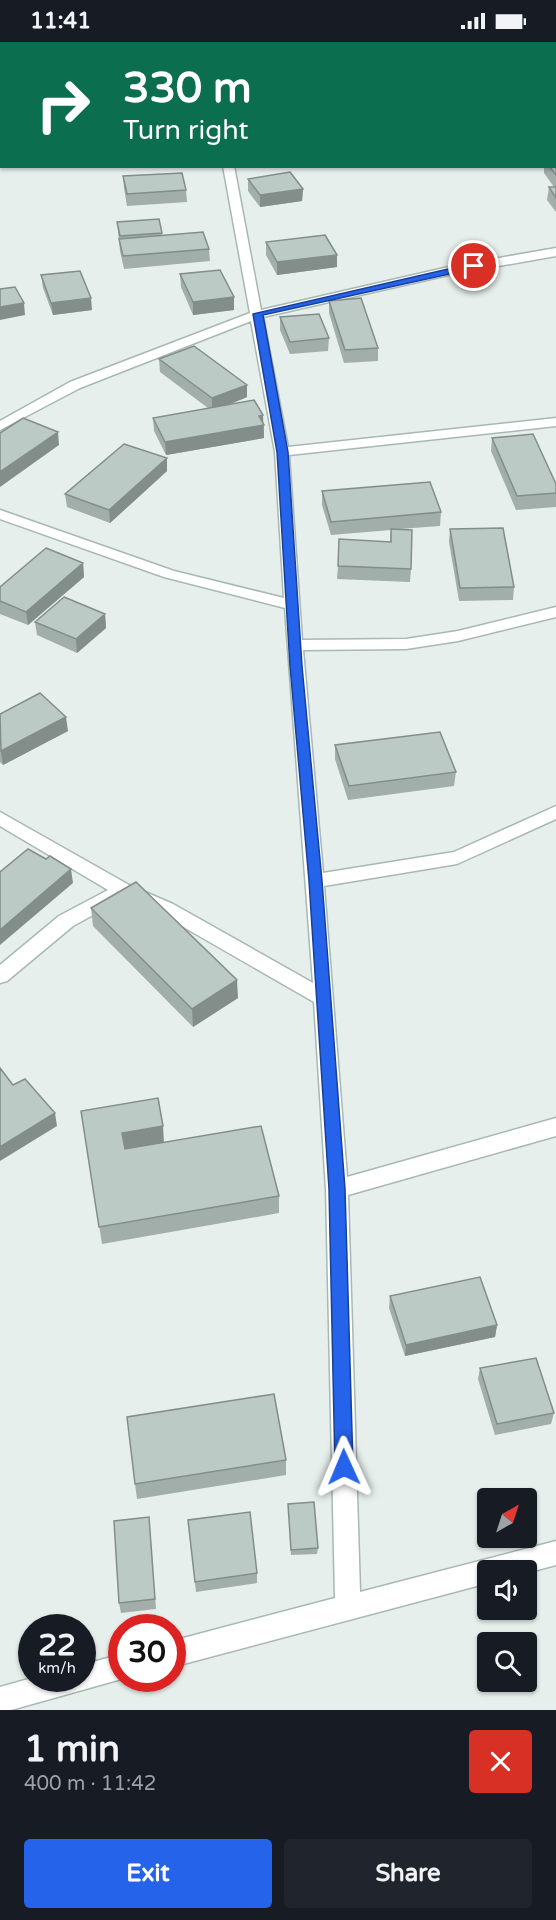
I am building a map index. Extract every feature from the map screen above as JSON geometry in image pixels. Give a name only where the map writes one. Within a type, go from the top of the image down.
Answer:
[{"type":"street","points":[[228,168],[258,314],[282,452],[337,1189],[348,1606]]},
{"type":"street","points":[[0,426],[75,385],[258,314],[453,270],[556,252]]},
{"type":"street","points":[[282,452],[556,422]]},
{"type":"street","points":[[0,514],[169,574],[292,605]]},
{"type":"street","points":[[295,645],[406,644],[458,636],[556,612]]},
{"type":"street","points":[[315,881],[458,858],[556,812]]},
{"type":"street","points":[[0,818],[123,890],[167,909],[322,997]]},
{"type":"street","points":[[0,976],[66,921],[123,890]]},
{"type":"street","points":[[337,1189],[556,1127]]},
{"type":"street","points":[[186,1650],[556,1553]]},
{"type":"street","points":[[0,1700],[29,1692]]},
{"type":"building","points":[[290,172],[303,189],[260,195],[248,179]]},
{"type":"building","points":[[182,173],[186,190],[127,194],[123,176]]},
{"type":"building","points":[[549,187],[556,187],[556,198]]},
{"type":"building","points":[[159,219],[162,233],[120,236],[117,222]]},
{"type":"building","points":[[203,232],[209,249],[123,256],[119,239]]},
{"type":"building","points":[[325,235],[337,255],[277,262],[266,242]]},
{"type":"building","points":[[220,270],[234,297],[193,302],[180,274]]},
{"type":"building","points":[[80,271],[91,298],[51,303],[41,275]]},
{"type":"building","points":[[15,287],[24,303],[0,307],[0,289]]},
{"type":"building","points":[[361,298],[378,348],[345,350],[329,301]]},
{"type":"building","points":[[319,314],[329,338],[290,342],[280,317]]},
{"type":"building","points":[[194,346],[247,385],[212,398],[159,359]]},
{"type":"building","points":[[254,400],[263,415],[259,416],[264,425],[165,442],[153,418]]},
{"type":"building","points":[[23,418],[58,432],[0,472],[0,433]]},
{"type":"building","points":[[533,434],[556,484],[556,493],[517,496],[492,438]]},
{"type":"building","points":[[124,444],[167,458],[109,510],[65,494]]},
{"type":"building","points":[[430,482],[441,512],[331,522],[322,491]]},
{"type":"building","points":[[503,528],[514,587],[460,588],[450,529]]},
{"type":"building","points":[[391,529],[412,530],[411,569],[338,566],[339,539],[391,542]]},
{"type":"building","points":[[46,548],[83,563],[26,612],[0,601],[0,587]]},
{"type":"building","points":[[64,597],[105,614],[76,639],[35,622]]},
{"type":"building","points":[[40,693],[66,717],[1,751],[0,714]]},
{"type":"building","points":[[440,732],[456,772],[349,786],[335,745]]},
{"type":"building","points":[[28,849],[46,859],[50,856],[71,869],[0,930],[0,872]]},
{"type":"building","points":[[136,882],[237,980],[192,1009],[91,908]]},
{"type":"building","points":[[0,1068],[13,1085],[25,1079],[55,1113],[0,1147]]},
{"type":"building","points":[[158,1098],[163,1126],[122,1133],[125,1149],[261,1126],[279,1196],[99,1227],[81,1111]]},
{"type":"building","points":[[480,1277],[497,1325],[406,1345],[390,1296]]},
{"type":"building","points":[[536,1358],[554,1413],[497,1424],[480,1368]]},
{"type":"building","points":[[274,1394],[286,1460],[135,1484],[127,1417]]},
{"type":"building","points":[[314,1502],[318,1548],[291,1550],[288,1504]]},
{"type":"building","points":[[250,1512],[257,1573],[195,1582],[188,1520]]},
{"type":"building","points":[[149,1517],[155,1599],[119,1603],[114,1521]]},
{"type":"route","points":[[344,1467],[337,1189],[315,881],[296,666],[282,452],[258,314],[474,266]]}]
